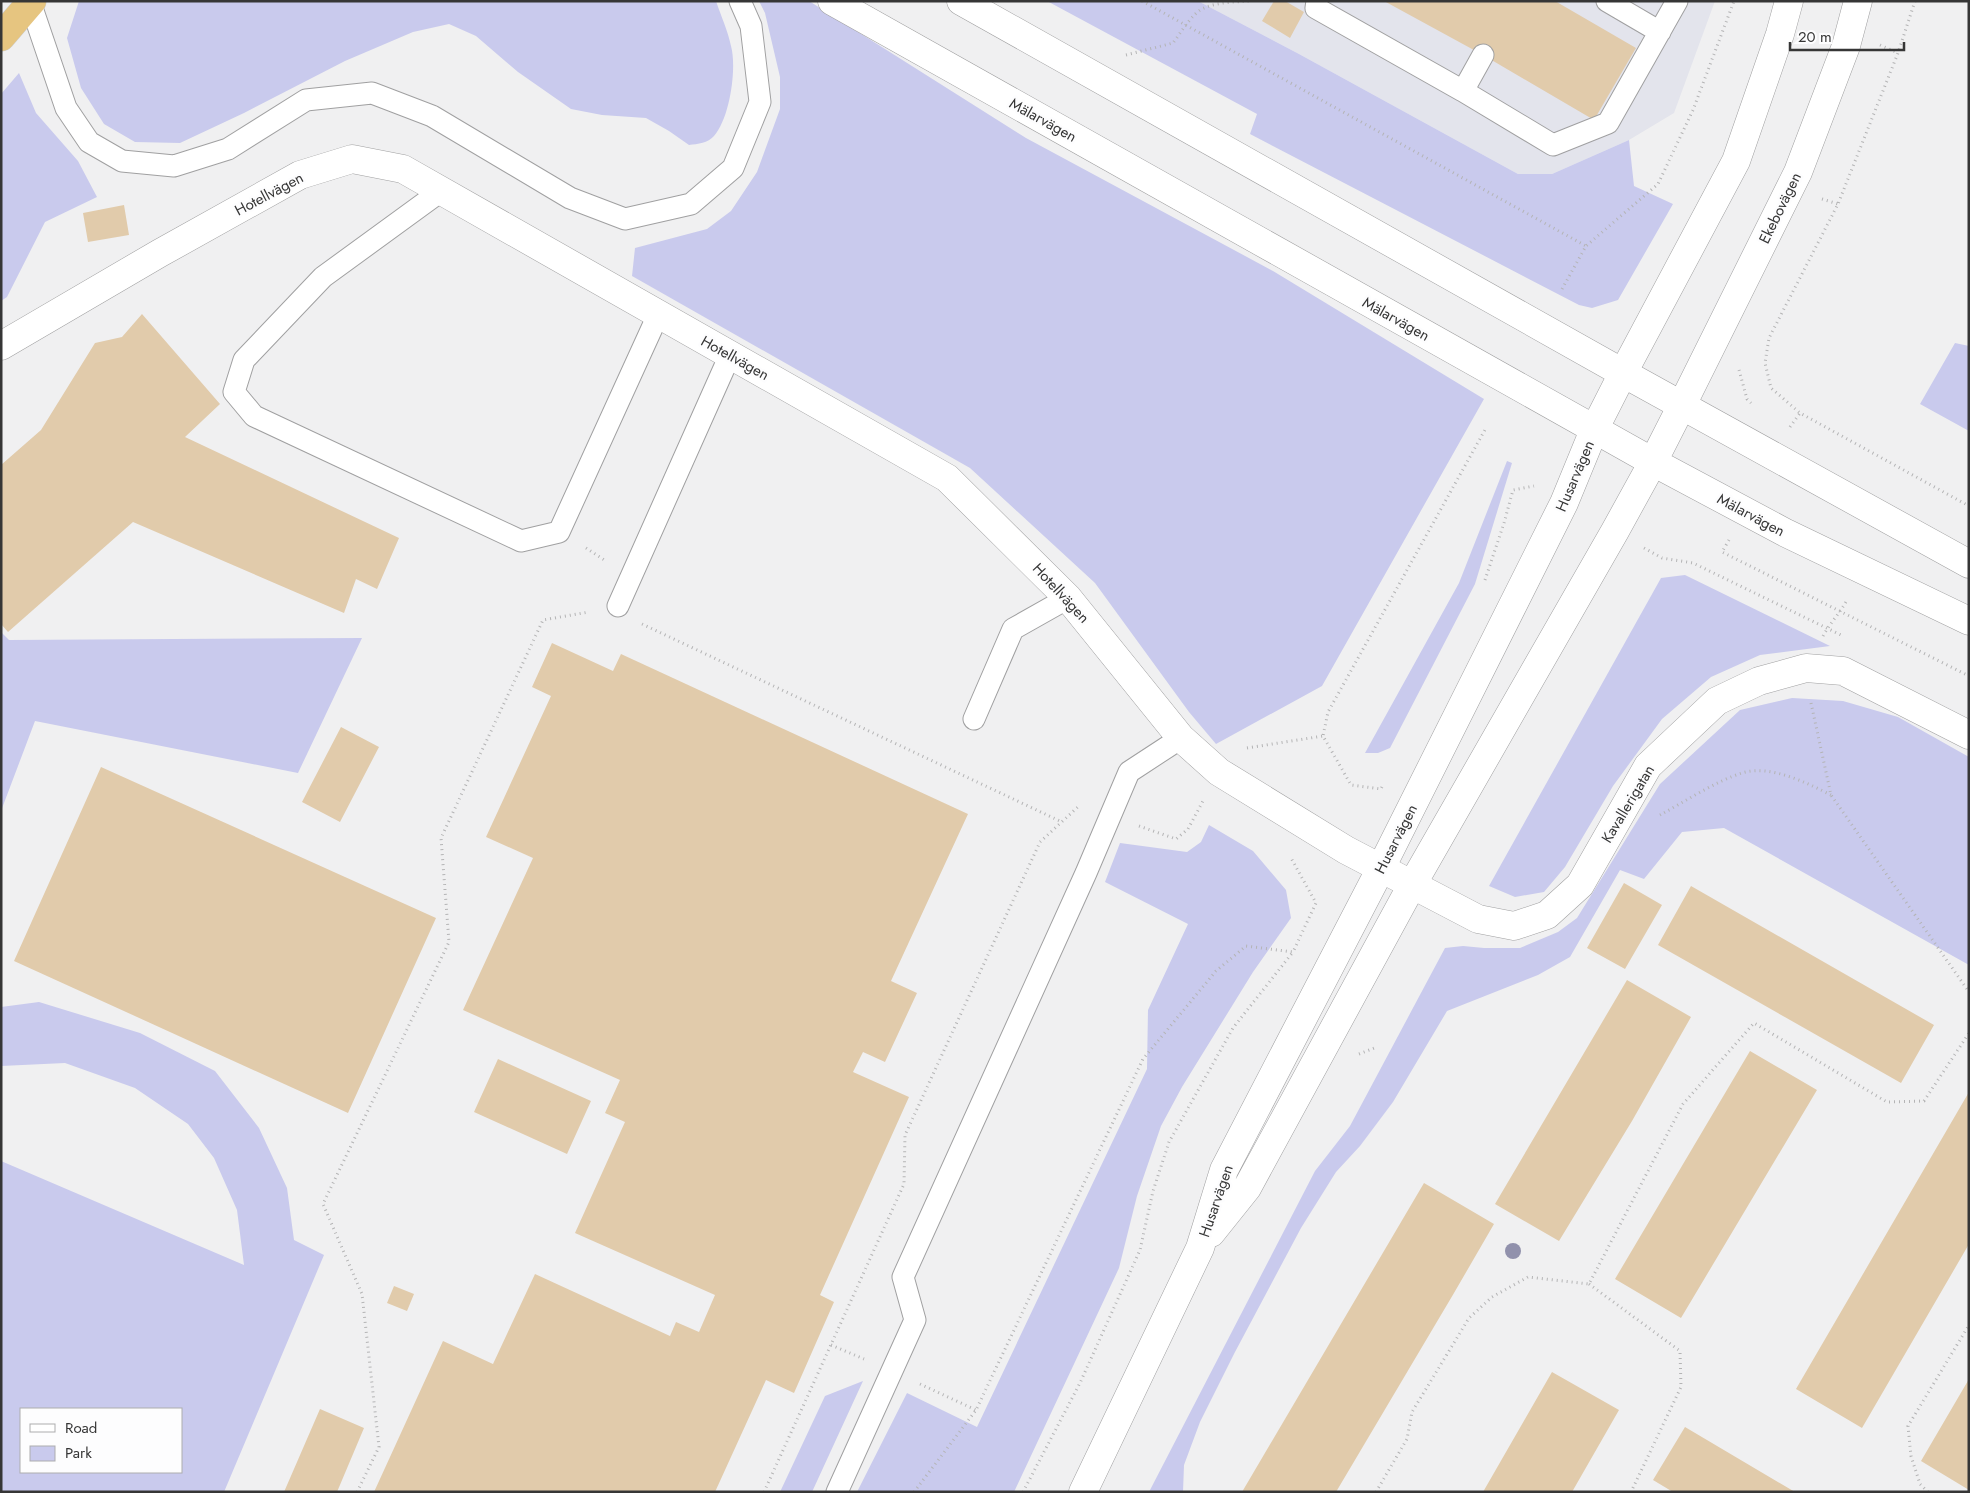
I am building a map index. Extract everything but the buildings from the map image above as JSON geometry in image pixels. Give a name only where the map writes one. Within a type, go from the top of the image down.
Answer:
[{"type":"highway","points":[[1,37],[31,2]]},
{"type":"street","name":"Mälarvägen","points":[[832,1],[1594,430],[1784,532],[1969,621]]},
{"type":"street","points":[[961,1],[1622,373],[1969,564]]},
{"type":"street","points":[[1622,373],[1736,161],[1780,34],[1789,1]]},
{"type":"street","name":"Ekebovägen","points":[[1653,462],[1798,172],[1846,46],[1858,1]]},
{"type":"street","name":"Hotellvägen","points":[[1,346],[160,253],[300,175],[352,159],[403,169],[947,478],[1068,598],[1181,738],[1219,772],[1346,850],[1381,868]]},
{"type":"street","name":"Husarvägen","points":[[1083,1492],[1200,1248],[1224,1170],[1381,868],[1564,503],[1594,430],[1622,373]]},
{"type":"street","name":"Husarvägen","points":[[1200,1248],[1246,1188],[1412,884],[1653,462]]},
{"type":"street","name":"Kavallerigatan","points":[[1381,868],[1478,919],[1514,926],[1547,915],[1580,885],[1648,766],[1717,701],[1758,681],[1806,668],[1843,671],[1969,735]]},
{"type":"lane","points":[[31,2],[66,108],[89,142],[122,162],[174,166],[228,150],[306,100],[372,93],[432,116],[570,198],[626,219],[691,204],[733,168],[760,102],[751,26],[740,1]]},
{"type":"lane","points":[[1317,1],[1316,8],[1463,91],[1553,145],[1608,123],[1677,1]]},
{"type":"lane","points":[[1608,1],[1660,32]]},
{"type":"lane","points":[[1463,91],[1483,55]]},
{"type":"lane","points":[[441,190],[323,277],[244,360],[234,392],[254,416],[521,541],[558,532],[658,315]]},
{"type":"lane","points":[[618,606],[730,355]]},
{"type":"lane","points":[[974,719],[1013,628],[1068,598]]},
{"type":"lane","points":[[837,1492],[915,1320],[903,1276],[1129,772],[1181,738]]},
{"type":"path","points":[[1142,1],[1586,246]]},
{"type":"path","points":[[1123,55],[1173,43],[1185,25],[1202,8],[1230,2],[1250,1]]},
{"type":"path","points":[[1562,289],[1586,246],[1658,184],[1693,110],[1734,1]]},
{"type":"path","points":[[1915,1],[1898,52],[1838,204],[1769,338],[1765,363],[1771,388],[1800,413],[1969,506]]},
{"type":"path","points":[[1816,197],[1838,204]]},
{"type":"path","points":[[1740,364],[1739,373],[1747,399],[1754,406]]},
{"type":"path","points":[[764,1492],[904,1184],[904,1135],[1040,842],[1080,804],[1112,813],[1146,829],[1176,839],[1188,829],[1231,750],[1323,736],[1328,712],[1486,428]]},
{"type":"path","points":[[1722,552],[1969,676]]},
{"type":"path","points":[[357,1492],[379,1447],[362,1294],[323,1204],[449,942],[441,838],[543,620],[600,611],[618,606],[632,619],[1062,822]]},
{"type":"path","points":[[1806,668],[1813,712],[1831,795],[1969,992]]},
{"type":"path","points":[[1202,803],[1210,808]]},
{"type":"path","points":[[1023,1492],[1080,1383],[1140,1250],[1152,1191],[1169,1142],[1232,1028],[1293,952],[1316,903],[1288,852]]},
{"type":"path","points":[[914,1492],[976,1410],[1143,1059],[1216,971],[1246,946],[1293,952]]},
{"type":"path","points":[[1589,1284],[1683,1104],[1754,1024],[1887,1102],[1924,1101],[1969,1033]]},
{"type":"path","points":[[1376,1492],[1407,1439],[1412,1412],[1468,1318],[1492,1297],[1528,1277],[1589,1284],[1680,1351],[1681,1387],[1631,1492]]},
{"type":"path","points":[[1928,1492],[1920,1484],[1911,1456],[1908,1426],[1969,1325]]},
{"type":"shaded area","points":[[1198,1],[1715,1],[1674,113],[1629,140],[1552,174],[1518,174]]},
{"type":"green space","points":[[79,1],[716,1],[733,55],[731,92],[720,128],[714,136],[699,144],[689,145],[646,118],[602,115],[571,109],[518,72],[476,36],[449,24],[413,32],[345,61],[244,113],[180,143],[135,142],[104,124],[81,88],[67,38]]},
{"type":"green space","points":[[759,1],[809,1],[1026,138],[1273,271],[1484,399],[1322,686],[1216,744],[1189,712],[1095,583],[970,468],[632,276],[635,248],[707,229],[731,211],[757,172],[780,109],[780,77],[765,13]]},
{"type":"green space","points":[[1047,1],[1198,1],[1518,174],[1552,174],[1629,140],[1634,186],[1673,204],[1618,300],[1592,308],[1579,305],[1250,134],[1257,114]]},
{"type":"green space","points":[[19,73],[36,113],[78,161],[97,197],[45,222],[7,297],[1,301],[1,94]]},
{"type":"green space","points":[[1955,343],[1969,346],[1969,431],[1920,404]]},
{"type":"green space","points":[[1507,461],[1512,463],[1475,584],[1390,748],[1378,753],[1365,753],[1459,583]]},
{"type":"green space","points":[[1685,575],[1830,646],[1760,655],[1711,677],[1662,719],[1613,786],[1565,867],[1544,892],[1515,897],[1489,886],[1661,578]]},
{"type":"green space","points":[[1,632],[9,640],[362,638],[298,773],[35,721],[1,811]]},
{"type":"green space","points":[[1792,698],[1843,701],[1898,717],[1969,757],[1969,965],[1724,828],[1682,832],[1644,879],[1620,870],[1570,957],[1538,975],[1447,1011],[1393,1102],[1360,1146],[1336,1172],[1301,1228],[1200,1422],[1184,1465],[1183,1492],[1149,1492],[1315,1171],[1350,1126],[1445,948],[1463,946],[1520,948],[1558,932],[1577,918],[1660,784],[1740,710]]},
{"type":"green space","points":[[1209,825],[1253,851],[1286,890],[1291,918],[1253,972],[1182,1087],[1161,1126],[1137,1196],[1119,1268],[1014,1492],[857,1492],[907,1393],[977,1427],[1147,1069],[1148,1010],[1188,924],[1105,882],[1120,843],[1187,852],[1201,842]]},
{"type":"green space","points":[[39,1002],[140,1033],[215,1071],[259,1128],[287,1188],[294,1240],[324,1255],[224,1492],[1,1492],[1,1161],[244,1265],[237,1210],[214,1158],[188,1124],[135,1088],[65,1063],[1,1066],[1,1007]]},
{"type":"green space","points":[[863,1381],[812,1492],[780,1492],[825,1396]]}]
